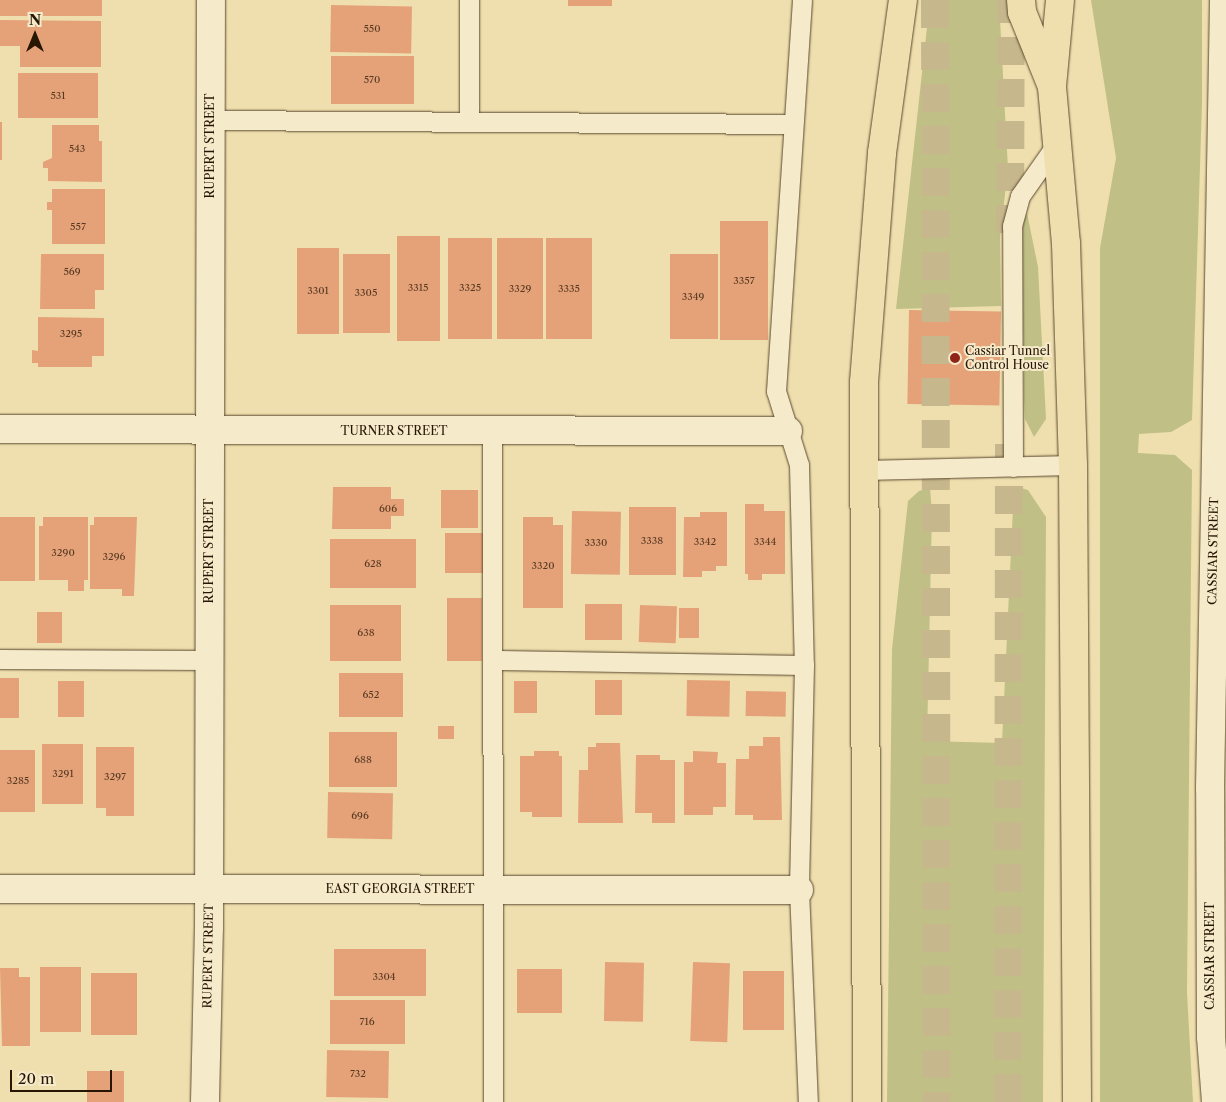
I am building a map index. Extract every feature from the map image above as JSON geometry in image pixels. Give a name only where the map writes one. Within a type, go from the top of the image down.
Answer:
[{"type":"highway","points":[[867,1102],[863,470],[869,294],[882,153],[903,0]]},
{"type":"highway","points":[[1021,0],[1022,12],[1052,87]]},
{"type":"highway","points":[[1060,0],[1052,87],[1066,243],[1073,465],[1077,1102]]},
{"type":"street","name":"RUPERT STREET","points":[[205,1102],[209,889],[208,660],[211,0]]},
{"type":"street","name":"CASSIAR STREET","points":[[1216,1102],[1211,1037],[1218,890],[1224,0]]},
{"type":"street","name":"TURNER STREET","points":[[0,429],[492,432],[788,431]]},
{"type":"street","name":"EAST GEORGIA STREET","points":[[0,889],[799,890]]},
{"type":"lane","points":[[469,122],[470,0]]},
{"type":"lane","points":[[802,0],[792,124],[776,391],[799,465],[804,665],[799,890],[808,1102]]},
{"type":"lane","points":[[210,120],[792,124]]},
{"type":"lane","points":[[1013,467],[1012,226],[1020,196],[1058,142]]},
{"type":"lane","points":[[492,432],[494,1102]]},
{"type":"lane","points":[[863,470],[1073,465]]},
{"type":"lane","points":[[0,659],[208,660]]},
{"type":"lane","points":[[492,660],[804,665]]},
{"type":"green space","points":[[930,0],[999,0],[1008,169],[1000,237],[1001,306],[896,309]]},
{"type":"green space","points":[[1091,0],[1202,0],[1202,104],[1192,420],[1171,432],[1139,434],[1138,453],[1175,455],[1192,470],[1187,992],[1193,1102],[1100,1102],[1100,248],[1116,158]]},
{"type":"green space","points":[[1027,213],[1038,267],[1046,419],[1034,437],[1025,419],[1024,398],[1022,226]]},
{"type":"green space","points":[[1014,486],[1028,490],[1046,517],[1043,1102],[887,1102],[892,649],[908,501],[919,491],[930,488],[932,512],[927,741],[1002,743]]},
{"type":"building","points":[[0,0],[102,0],[102,16],[0,16]]},
{"type":"building","points":[[568,0],[612,0],[612,6],[568,6]]},
{"type":"building","points":[[331,5],[412,6],[411,53],[330,52]]},
{"type":"building","points":[[0,20],[101,21],[101,67],[20,67],[20,46],[0,46]]},
{"type":"building","points":[[331,56],[414,56],[414,104],[331,104]]},
{"type":"building","points":[[18,73],[98,73],[98,118],[18,118]]},
{"type":"building","points":[[0,122],[2,122],[2,160],[0,160]]},
{"type":"building","points":[[52,125],[99,125],[99,141],[102,141],[102,182],[48,181],[48,168],[43,168],[43,162],[52,158]]},
{"type":"building","points":[[52,189],[105,189],[105,244],[52,244],[52,210],[47,210],[47,202],[52,202]]},
{"type":"building","points":[[720,221],[768,221],[768,340],[720,340]]},
{"type":"building","points":[[397,236],[440,236],[440,341],[397,341]]},
{"type":"building","points":[[448,238],[492,238],[492,339],[448,339]]},
{"type":"building","points":[[497,238],[543,238],[543,339],[497,339]]},
{"type":"building","points":[[546,238],[592,238],[592,339],[546,339]]},
{"type":"building","points":[[297,248],[339,248],[339,334],[297,334]]},
{"type":"building","points":[[41,254],[104,254],[104,290],[95,290],[95,309],[40,309]]},
{"type":"building","points":[[343,254],[390,254],[390,333],[343,333]]},
{"type":"building","points":[[670,254],[718,254],[718,339],[670,339]]},
{"type":"building","name":"Cassiar Tunnel Control House","points":[[909,310],[1001,312],[999,406],[907,404]]},
{"type":"building","points":[[38,317],[104,318],[104,356],[92,356],[92,367],[38,367],[38,363],[32,363],[32,350],[38,351]]},
{"type":"building","points":[[333,487],[391,487],[391,499],[404,499],[404,516],[391,516],[391,529],[332,529]]},
{"type":"building","points":[[441,490],[478,490],[478,528],[441,528]]},
{"type":"building","points":[[745,504],[764,504],[764,511],[785,511],[785,574],[762,574],[762,580],[748,580],[748,574],[745,574]]},
{"type":"building","points":[[629,507],[676,507],[676,575],[629,575]]},
{"type":"building","points":[[572,511],[621,512],[620,575],[571,574]]},
{"type":"building","points":[[700,512],[727,512],[727,566],[716,566],[716,571],[702,571],[702,577],[683,577],[684,517],[700,517]]},
{"type":"building","points":[[0,517],[35,517],[35,581],[0,581]]},
{"type":"building","points":[[43,517],[88,517],[88,580],[84,580],[84,591],[68,591],[68,580],[39,580],[39,526],[43,526]]},
{"type":"building","points":[[94,517],[137,517],[134,596],[122,596],[122,589],[90,589],[90,525],[94,525]]},
{"type":"building","points":[[523,517],[553,517],[553,525],[563,525],[563,608],[523,608]]},
{"type":"building","points":[[445,533],[483,533],[483,573],[445,573]]},
{"type":"building","points":[[330,539],[416,539],[416,588],[330,588]]},
{"type":"building","points":[[447,598],[482,598],[482,661],[447,661]]},
{"type":"building","points":[[585,604],[622,604],[622,640],[585,640]]},
{"type":"building","points":[[330,605],[401,605],[401,661],[330,661]]},
{"type":"building","points":[[640,605],[677,606],[676,643],[639,642]]},
{"type":"building","points":[[679,608],[699,608],[699,638],[679,638]]},
{"type":"building","points":[[37,612],[62,612],[62,643],[37,643]]},
{"type":"building","points":[[339,673],[403,673],[403,717],[339,717]]},
{"type":"building","points":[[0,678],[19,678],[19,718],[0,718]]},
{"type":"building","points":[[595,680],[622,680],[622,715],[595,715]]},
{"type":"building","points":[[687,680],[730,681],[729,717],[686,716]]},
{"type":"building","points":[[58,681],[84,681],[84,717],[58,717]]},
{"type":"building","points":[[514,681],[537,681],[537,713],[514,713]]},
{"type":"building","points":[[746,691],[786,692],[786,717],[746,716]]},
{"type":"building","points":[[438,726],[454,726],[454,739],[438,739]]},
{"type":"building","points":[[329,732],[397,732],[397,787],[329,787]]},
{"type":"building","points":[[763,737],[780,737],[782,820],[753,820],[753,815],[735,815],[736,759],[749,759],[749,746],[763,746]]},
{"type":"building","points":[[596,743],[620,743],[623,823],[578,823],[579,770],[588,770],[588,747],[596,747]]},
{"type":"building","points":[[42,744],[83,744],[83,804],[42,804]]},
{"type":"building","points":[[96,747],[134,747],[134,816],[106,816],[106,808],[96,808]]},
{"type":"building","points":[[0,750],[35,750],[35,812],[0,812]]},
{"type":"building","points":[[534,751],[559,751],[559,756],[562,756],[562,817],[532,817],[532,812],[520,812],[520,756],[534,756]]},
{"type":"building","points":[[693,751],[718,752],[717,763],[726,763],[726,807],[713,807],[713,815],[684,815],[684,762],[693,762]]},
{"type":"building","points":[[636,755],[660,755],[660,760],[675,760],[675,823],[652,823],[652,813],[635,813]]},
{"type":"building","points":[[328,792],[393,793],[392,839],[327,838]]},
{"type":"building","points":[[334,949],[426,949],[426,996],[334,996]]},
{"type":"building","points":[[605,962],[644,963],[643,1022],[604,1021]]},
{"type":"building","points":[[693,962],[730,963],[727,1042],[690,1041]]},
{"type":"building","points":[[40,967],[81,967],[81,1032],[40,1032]]},
{"type":"building","points":[[0,968],[19,968],[19,977],[30,977],[30,1046],[2,1046]]},
{"type":"building","points":[[517,969],[562,969],[562,1013],[517,1013]]},
{"type":"building","points":[[743,971],[784,971],[784,1030],[743,1030]]},
{"type":"building","points":[[91,973],[137,973],[137,1035],[91,1035]]},
{"type":"building","points":[[330,1000],[405,1000],[405,1044],[330,1044]]},
{"type":"building","points":[[327,1050],[389,1051],[388,1098],[326,1097]]},
{"type":"building","points":[[87,1071],[124,1071],[124,1102],[87,1102]]},
{"type":"tunnel","points":[[935,0],[937,1102]]},
{"type":"tunnel","points":[[1010,233],[1011,0]]},
{"type":"tunnel","points":[[1008,1102],[1009,439]]},
{"type":"place","name":"Cassiar Tunnel Control House","points":[[955,358]]}]
